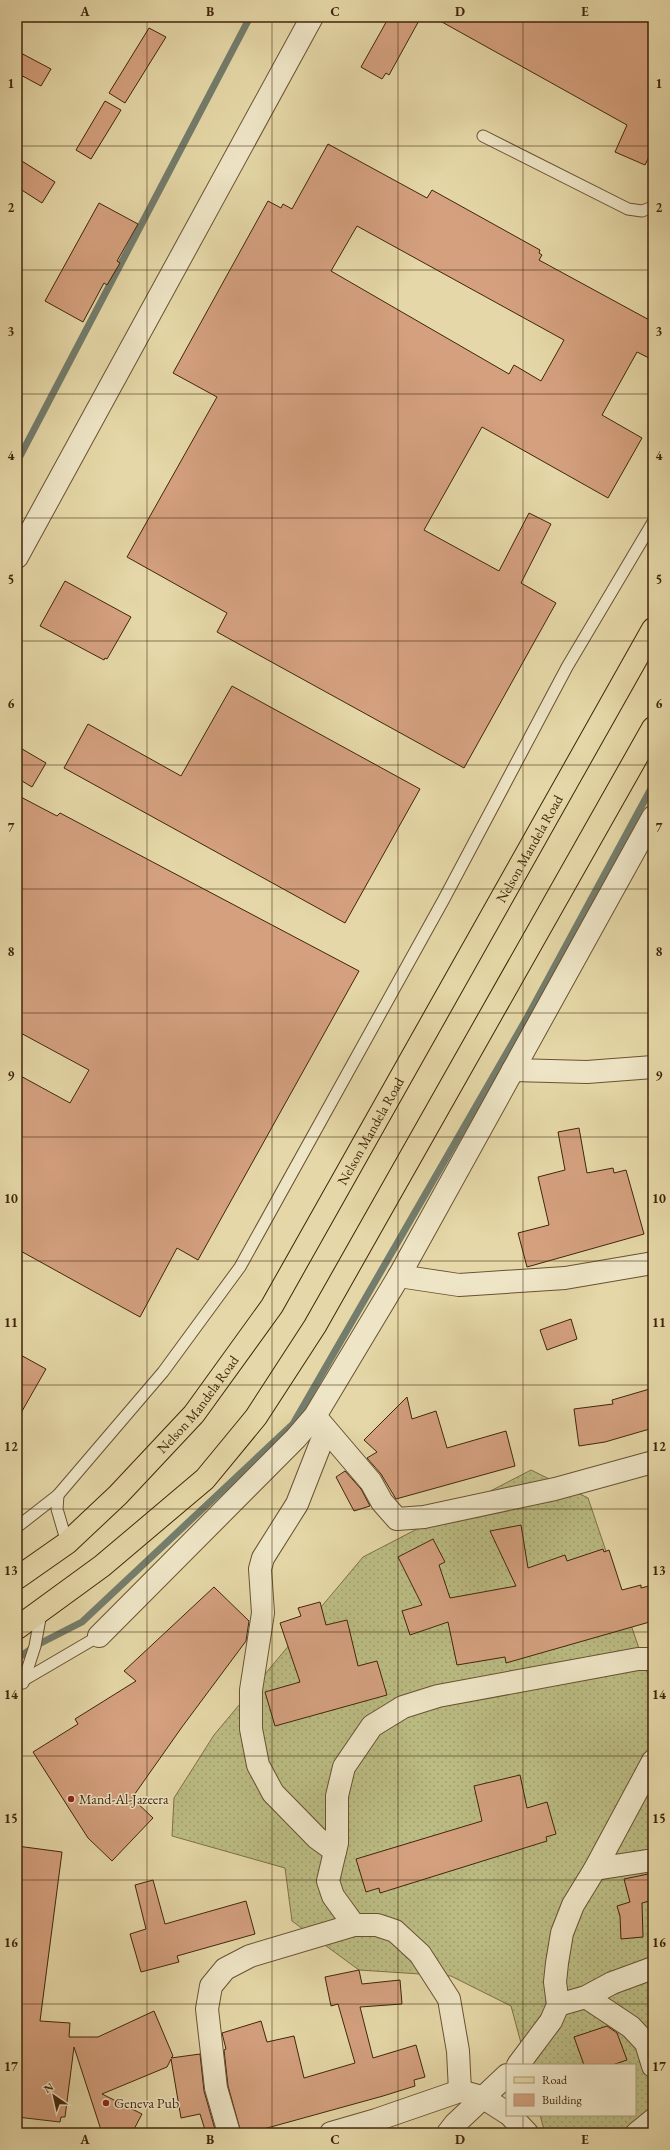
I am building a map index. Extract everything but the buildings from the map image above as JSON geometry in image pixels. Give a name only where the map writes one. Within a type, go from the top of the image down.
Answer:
[{"type":"main road","name":"Nelson Mandela Road","points":[[17,1578],[67,1543],[118,1495],[194,1414],[272,1306],[653,629]]},
{"type":"main road","points":[[17,1628],[41,1612],[102,1566],[205,1479],[256,1417],[315,1326],[653,728]]},
{"type":"street","points":[[17,556],[312,17]]},
{"type":"street","points":[[336,1851],[317,1838],[273,1793],[258,1765],[251,1729],[251,1690],[263,1613],[260,1569],[263,1558],[297,1504],[320,1423],[399,1276],[653,816]]},
{"type":"street","points":[[513,1070],[587,1072],[653,1067]]},
{"type":"street","points":[[399,1276],[459,1285],[565,1278],[653,1263]]},
{"type":"street","points":[[320,1423],[371,1482],[382,1502],[397,1519],[424,1517],[555,1489],[653,1462]]},
{"type":"street","points":[[99,1636],[296,1438],[320,1423]]},
{"type":"street","points":[[354,1925],[333,1896],[328,1881],[337,1844],[337,1796],[344,1767],[372,1726],[403,1707],[438,1696],[638,1659],[653,1659]]},
{"type":"street","points":[[519,2064],[552,2021],[558,2005],[555,1982],[562,1933],[572,1905],[595,1869],[653,1761]]},
{"type":"street","points":[[595,1869],[653,1860]]},
{"type":"street","points":[[229,2133],[216,2088],[207,2009],[211,1986],[225,1969],[250,1956],[354,1925],[378,1925],[395,1931],[420,1954],[449,1999],[458,2051],[460,2091]]},
{"type":"street","points":[[558,2005],[586,1997],[612,1983],[653,1968]]},
{"type":"street","points":[[586,1997],[632,2027],[646,2043],[653,2066]]},
{"type":"street","points":[[448,2133],[482,2097],[506,2076]]},
{"type":"street","points":[[331,2133],[376,2120],[460,2091],[482,2097],[506,2112]]},
{"type":"street","points":[[511,2116],[527,2133]]},
{"type":"lane","points":[[483,136],[628,209],[642,211],[653,207]]},
{"type":"lane","points":[[17,1527],[58,1495],[163,1372],[240,1267],[444,899],[567,667],[653,522]]},
{"type":"lane","points":[[58,1495],[57,1510],[67,1543]]},
{"type":"lane","points":[[17,1691],[34,1646],[41,1612]]},
{"type":"lane","points":[[21,1682],[99,1636]]},
{"type":"green space","points":[[531,1470],[588,1498],[649,1678],[653,1679],[653,2133],[545,2133],[540,2116],[636,2116],[636,2064],[527,2064],[511,2006],[451,1976],[359,1970],[292,1921],[285,1868],[172,1836],[174,1798],[214,1735],[363,1557]]},
{"type":"waterway","points":[[17,462],[250,17]]},
{"type":"waterway","points":[[17,1659],[35,1646],[82,1622],[293,1424],[528,1016],[653,785]]},
{"type":"place","name":"Mand-Al-Jazeera","points":[[71,1799]]},
{"type":"place","name":"Geneva Pub","points":[[106,2103]]}]
